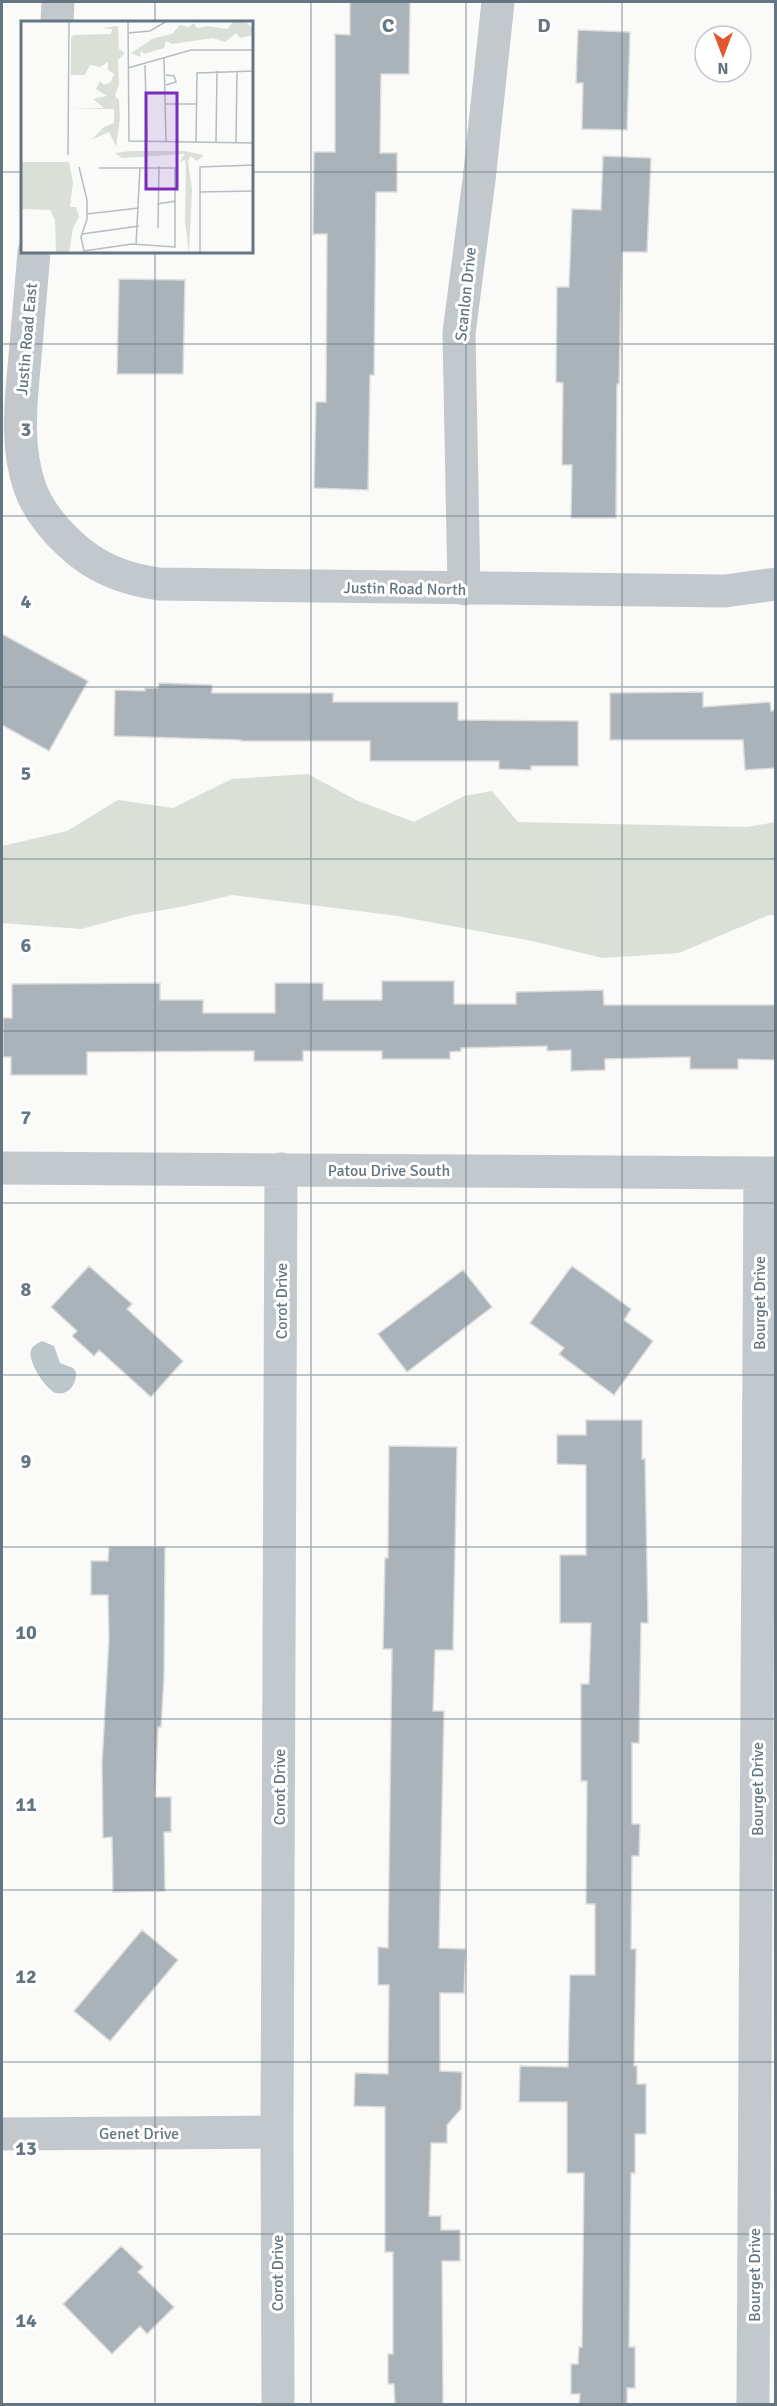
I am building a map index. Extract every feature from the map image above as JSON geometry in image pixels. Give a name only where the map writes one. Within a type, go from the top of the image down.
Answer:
[{"type":"street","points":[[57,21],[58,2]]},
{"type":"street","name":"Scanlon Drive","points":[[464,589],[459,333],[479,180],[498,2]]},
{"type":"street","name":"Justin Road East","points":[[34,254],[19,419],[23,459],[30,490],[52,527]]},
{"type":"street","name":"Justin Road North","points":[[52,527],[85,558],[113,573],[159,584],[725,591],[776,584]]},
{"type":"street","name":"Patou Drive South","points":[[2,1168],[768,1173]]},
{"type":"street","name":"Corot Drive","points":[[278,2404],[281,1169]]},
{"type":"street","name":"Bourget Drive","points":[[753,2404],[768,1173]]},
{"type":"street","name":"Genet Drive","points":[[2,2134],[277,2132]]},
{"type":"shaded area","points":[[308,774],[356,800],[414,822],[464,796],[492,791],[518,822],[748,827],[775,822],[775,915],[769,915],[679,953],[603,958],[532,941],[398,916],[232,895],[133,915],[81,929],[2,923],[2,846],[67,831],[118,800],[173,808],[232,779]]},
{"type":"shaded area","points":[[42,1341],[54,1346],[60,1363],[73,1368],[76,1372],[74,1384],[65,1393],[52,1391],[35,1368],[31,1350]]},
{"type":"building","points":[[350,2],[410,2],[409,74],[381,74],[380,153],[397,153],[397,192],[376,192],[374,375],[370,375],[368,490],[314,488],[316,402],[326,402],[327,234],[313,234],[314,152],[335,152],[335,34],[350,35]]},
{"type":"building","points":[[578,30],[630,32],[627,130],[582,129],[583,83],[576,83]]},
{"type":"building","points":[[603,156],[651,158],[647,252],[622,252],[619,384],[617,384],[616,518],[571,518],[572,465],[562,465],[563,383],[556,382],[557,287],[569,287],[572,209],[601,210]]},
{"type":"building","points":[[119,279],[185,280],[183,374],[117,374]]},
{"type":"building","points":[[2,634],[88,681],[49,751],[2,725]]},
{"type":"building","points":[[159,683],[212,685],[212,693],[333,693],[333,702],[458,702],[458,720],[578,721],[578,766],[531,766],[531,770],[499,769],[499,761],[370,761],[370,741],[241,741],[114,736],[115,690],[145,691],[145,688],[158,688]]},
{"type":"building","points":[[703,692],[703,707],[770,702],[771,711],[776,710],[776,768],[745,770],[743,740],[610,740],[610,693]]},
{"type":"building","points":[[382,981],[454,981],[454,1004],[516,1004],[516,992],[603,990],[604,1005],[776,1005],[776,1060],[738,1059],[738,1069],[690,1069],[690,1057],[605,1059],[605,1070],[571,1071],[571,1050],[547,1051],[547,1046],[461,1048],[461,1051],[450,1052],[450,1059],[382,1059],[382,1051],[303,1051],[303,1061],[254,1061],[254,1051],[87,1052],[87,1075],[11,1075],[11,1057],[3,1057],[3,1018],[12,1018],[12,984],[160,983],[160,1000],[203,1000],[203,1013],[275,1013],[275,983],[323,983],[323,1000],[382,1000]]},
{"type":"building","points":[[89,1266],[132,1304],[127,1309],[183,1361],[151,1397],[99,1350],[94,1356],[72,1336],[77,1331],[51,1307]]},
{"type":"building","points":[[572,1266],[631,1309],[624,1320],[653,1341],[614,1395],[559,1354],[564,1348],[530,1323]]},
{"type":"building","points":[[463,1270],[492,1307],[407,1372],[378,1334]]},
{"type":"building","points":[[586,1420],[642,1420],[642,1459],[645,1459],[648,1623],[641,1623],[639,1743],[632,1743],[632,1824],[640,1824],[639,1856],[632,1856],[631,1949],[636,1949],[634,2066],[637,2066],[637,2084],[646,2084],[646,2134],[635,2134],[635,2173],[631,2173],[629,2347],[635,2347],[635,2388],[627,2388],[627,2404],[579,2404],[580,2394],[571,2394],[571,2364],[578,2364],[579,2347],[582,2347],[584,2173],[567,2173],[567,2102],[519,2102],[520,2066],[568,2067],[570,1975],[595,1975],[595,1904],[586,1904],[587,1781],[581,1781],[581,1684],[589,1684],[591,1623],[560,1623],[560,1555],[586,1555],[586,1465],[557,1464],[557,1435],[586,1435]]},
{"type":"building","points":[[389,1446],[457,1447],[453,1650],[435,1650],[433,1711],[444,1711],[439,1948],[466,1949],[464,1993],[440,1993],[440,2071],[462,2072],[461,2109],[447,2125],[447,2143],[431,2143],[429,2216],[441,2216],[441,2230],[460,2230],[460,2261],[442,2261],[443,2404],[395,2404],[394,2384],[388,2384],[388,2354],[393,2354],[393,2252],[385,2252],[385,2107],[354,2106],[355,2073],[388,2074],[389,1985],[378,1985],[378,1947],[388,1948],[392,1649],[383,1649],[385,1558],[388,1558]]},
{"type":"building","points":[[109,1547],[165,1547],[164,1677],[161,1727],[158,1727],[155,1797],[171,1797],[171,1832],[164,1832],[165,1891],[113,1892],[112,1837],[103,1838],[102,1764],[109,1638],[108,1595],[91,1595],[91,1561],[108,1561]]},
{"type":"building","points":[[142,1930],[178,1960],[110,2041],[74,2011]]},
{"type":"building","points":[[121,2246],[143,2267],[138,2272],[174,2307],[147,2334],[140,2326],[112,2354],[63,2304]]}]
